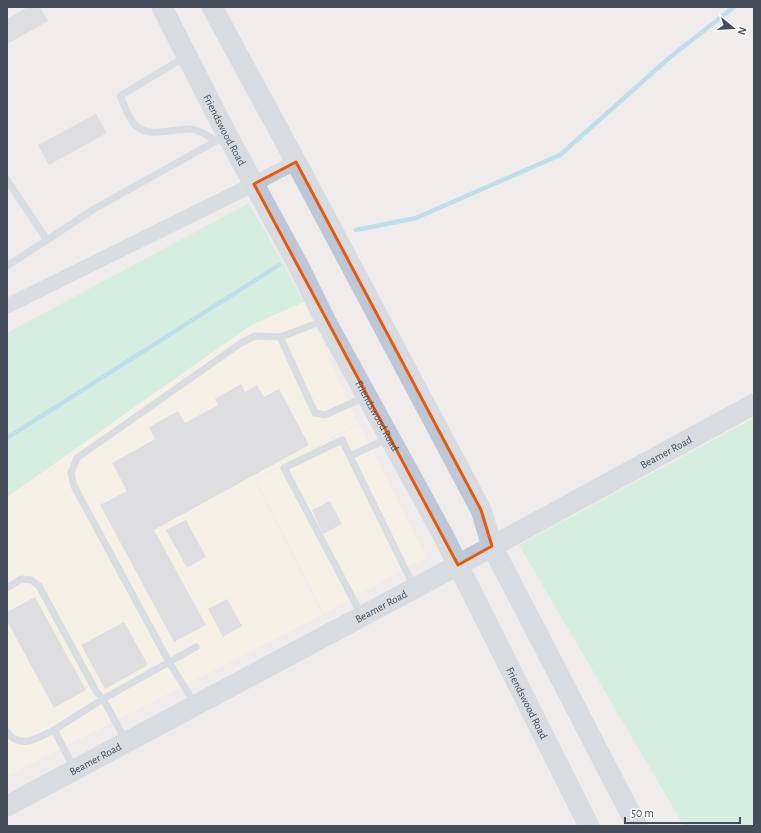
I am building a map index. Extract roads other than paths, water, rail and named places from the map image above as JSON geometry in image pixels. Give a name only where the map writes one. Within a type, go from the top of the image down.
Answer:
[{"type":"main road","name":"Friendswood Road","points":[[162,7],[187,56],[222,138],[254,184],[298,265],[325,320],[443,535],[589,826]]},
{"type":"main road","points":[[212,7],[481,510],[492,546],[637,826]]},
{"type":"main road","name":"Beamer Road","points":[[7,806],[196,706],[754,404]]},
{"type":"street","points":[[7,306],[296,162]]},
{"type":"lane","points":[[187,56],[120,96],[132,122],[141,130],[158,133],[192,129],[222,138]]},
{"type":"lane","points":[[7,266],[94,209],[222,138]]},
{"type":"lane","points":[[7,180],[47,240]]},
{"type":"lane","points":[[196,706],[169,662],[74,486],[71,472],[77,458],[242,343],[255,336],[280,337],[325,320]]},
{"type":"lane","points":[[280,337],[315,413],[324,415],[367,396]]},
{"type":"lane","points":[[350,456],[389,438]]},
{"type":"lane","points":[[362,616],[284,468],[342,440],[415,588]]},
{"type":"lane","points":[[7,588],[21,579],[31,580],[39,586],[96,691],[102,698],[127,743]]},
{"type":"lane","points":[[7,732],[11,738],[17,740],[36,740],[54,730],[102,698],[196,647]]},
{"type":"lane","points":[[54,730],[76,770]]},
{"type":"waterway","points":[[356,230],[416,218],[560,155],[669,58],[734,7]]},
{"type":"waterway","points":[[7,438],[279,265]]}]
